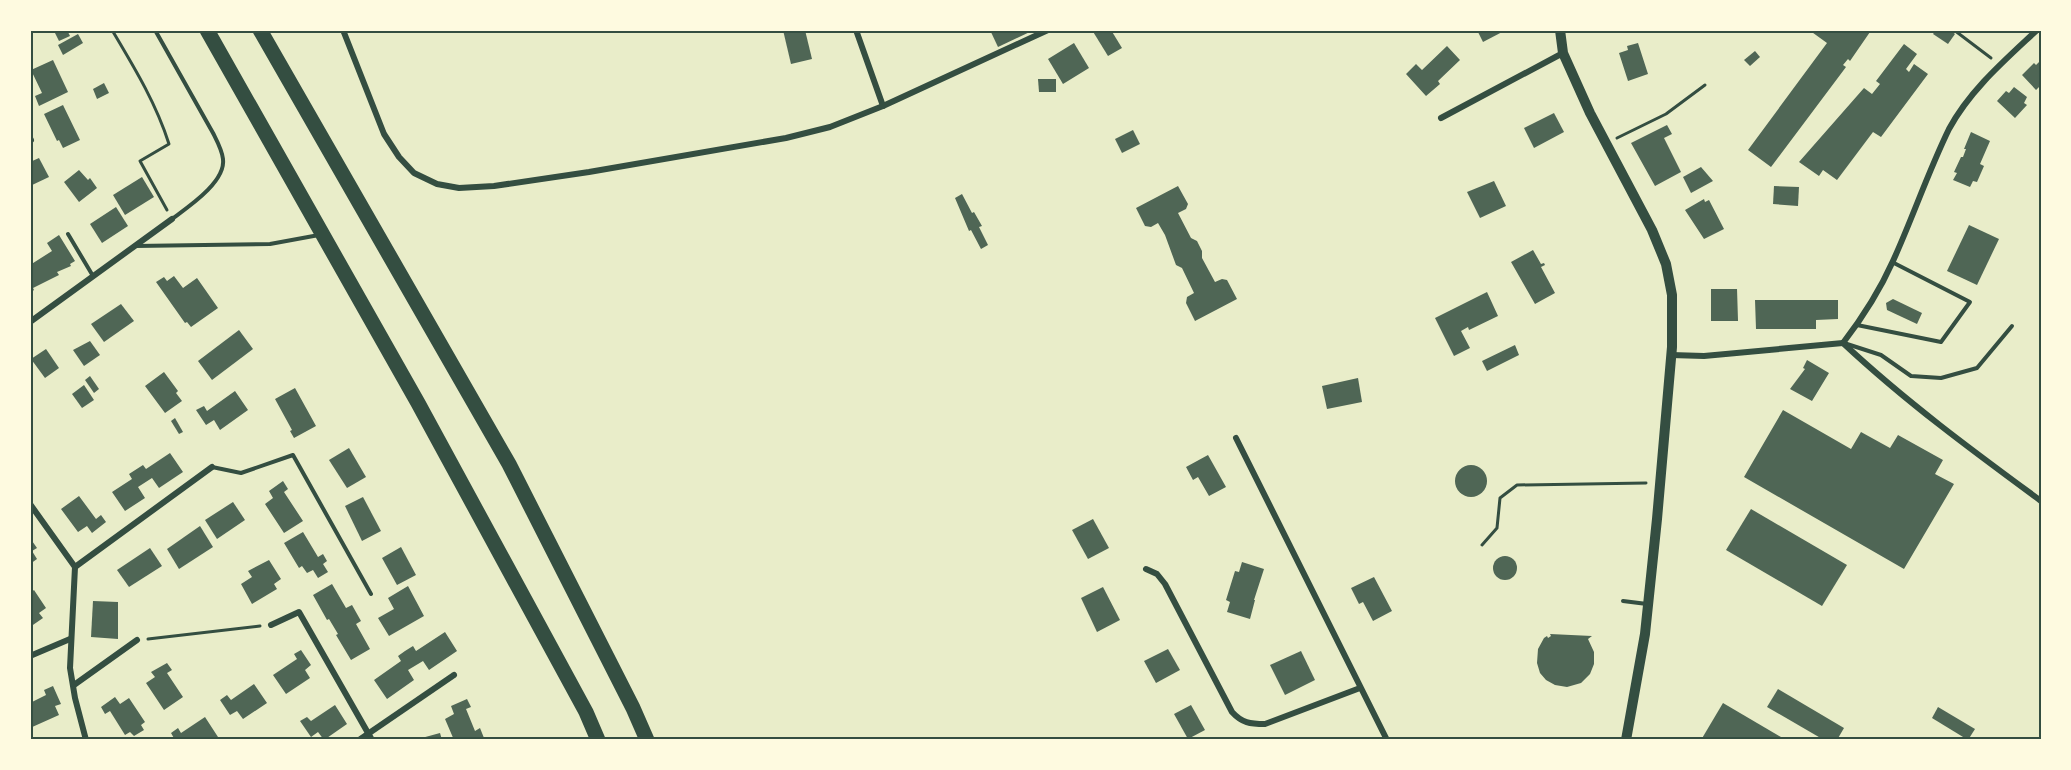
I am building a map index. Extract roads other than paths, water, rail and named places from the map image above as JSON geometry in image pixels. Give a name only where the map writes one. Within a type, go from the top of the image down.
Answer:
[{"type":"highway","points":[[207,30],[434,434],[586,712],[598,740]]},
{"type":"highway","points":[[260,30],[508,464],[633,708],[647,740]]},
{"type":"street","points":[[343,30],[384,134],[399,157],[414,173],[436,184],[459,188],[494,186],[589,172],[786,138],[830,127],[883,106],[1047,30]]},
{"type":"street","points":[[856,30],[883,106]]},
{"type":"street","points":[[1560,30],[1563,53],[1652,230],[1666,264],[1672,295],[1671,355],[1645,634],[1626,740]]},
{"type":"street","points":[[1671,355],[1704,356],[1844,343],[1857,325],[1892,262],[1950,128],[1973,93],[2037,30]]},
{"type":"street","points":[[1442,118],[1563,53]]},
{"type":"street","points":[[30,322],[172,219]]},
{"type":"street","points":[[1844,343],[1867,366],[2041,501]]},
{"type":"street","points":[[1236,438],[1387,740]]},
{"type":"street","points":[[75,567],[212,467]]},
{"type":"street","points":[[30,504],[75,567],[70,668],[86,740]]},
{"type":"street","points":[[1146,569],[1156,574],[1165,584],[1232,712],[1240,720],[1250,724],[1265,724],[1360,688]]},
{"type":"street","points":[[271,625],[298,612],[371,736]]},
{"type":"street","points":[[30,656],[70,639]]},
{"type":"street","points":[[74,686],[137,640]]},
{"type":"street","points":[[359,740],[371,736],[454,675]]},
{"type":"lane","points":[[155,30],[217,141],[224,162],[219,176],[206,192],[172,219]]},
{"type":"lane","points":[[68,234],[93,276]]},
{"type":"lane","points":[[134,246],[270,244],[323,234]]},
{"type":"lane","points":[[1857,325],[1941,342],[1970,302],[1892,262]]},
{"type":"lane","points":[[1844,343],[1881,355],[1911,376],[1941,378],[1977,368],[2012,326]]},
{"type":"lane","points":[[212,467],[241,473],[293,455],[371,594]]},
{"type":"lane","points":[[1623,601],[1648,604]]}]
